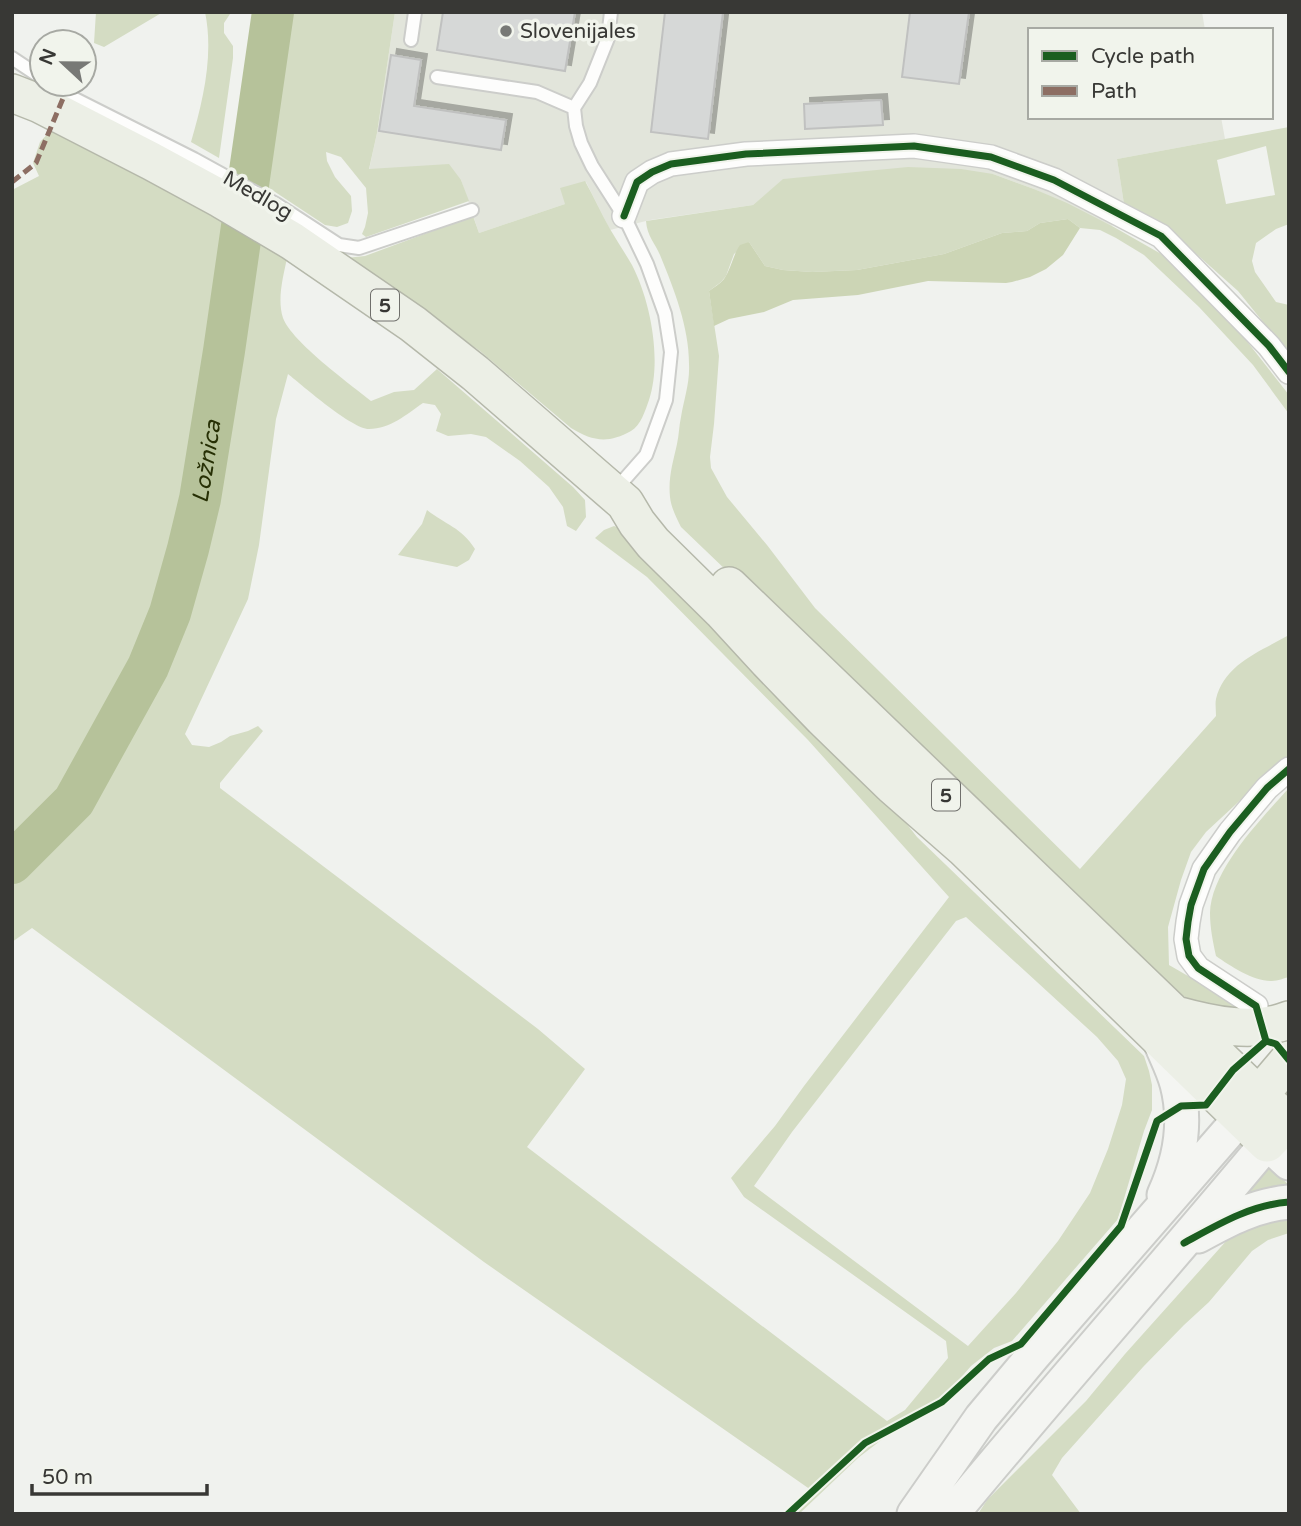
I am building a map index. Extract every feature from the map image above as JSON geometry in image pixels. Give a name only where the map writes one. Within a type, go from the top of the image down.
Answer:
[{"type":"main road","name":"5","points":[[12,93],[40,104],[151,161],[292,241],[412,324],[475,373],[619,498],[666,526],[1250,1106]]},
{"type":"main road","points":[[1154,1216],[1170,1181],[1179,1152],[1182,1129],[1181,1107],[1167,1026],[1261,1026],[1289,1020]]},
{"type":"main road","points":[[914,1514],[981,1418],[1289,1060]]},
{"type":"main road","points":[[952,1514],[1184,1244],[1284,1134],[1250,1106]]},
{"type":"main road","points":[[1184,1244],[1240,1214],[1276,1203],[1289,1202]]},
{"type":"street","points":[[624,216],[637,183],[652,172],[671,164],[746,154],[914,146],[991,158],[1054,180],[1161,236],[1269,345],[1289,372]]},
{"type":"street","points":[[1256,1006],[1198,968],[1189,956],[1186,939],[1188,922],[1204,869],[1230,832],[1267,788],[1289,769]]},
{"type":"lane","points":[[411,40],[415,12]]},
{"type":"lane","points":[[611,12],[608,38],[590,83],[574,108],[576,126],[592,166],[624,216],[647,264],[665,313],[671,352],[666,400],[646,454],[619,498]]},
{"type":"lane","points":[[12,58],[28,69]]},
{"type":"lane","points":[[437,78],[537,92],[574,108]]},
{"type":"lane","name":"Medlog","points":[[73,98],[276,204],[339,245],[359,248],[472,210]]},
{"type":"shaded area","points":[[395,12],[1202,12],[1205,28],[1028,28],[1028,119],[1221,119],[1225,139],[1117,159],[1124,204],[1112,226],[1034,189],[993,174],[784,179],[753,205],[650,220],[610,230],[586,182],[565,204],[479,233],[461,180],[369,170]]},
{"type":"green space","points":[[96,12],[163,12],[104,47],[98,45],[98,28],[95,28]]},
{"type":"green space","points":[[205,12],[233,12],[224,23],[224,33],[233,46],[233,58],[219,158],[191,142],[200,110],[208,61]]},
{"type":"green space","points":[[284,12],[395,12],[369,169],[449,164],[461,180],[469,201],[366,237],[362,234],[368,213],[366,188],[341,157],[326,152],[327,161],[335,177],[351,196],[352,211],[348,223],[337,227],[325,225],[257,180]]},
{"type":"green space","points":[[1289,127],[1289,224],[1276,229],[1256,243],[1252,261],[1255,272],[1276,302],[1289,305],[1289,354],[1238,291],[1175,235],[1124,204],[1117,159]],"holes":[[[1266,146],[1275,195],[1226,204],[1217,160]]]},
{"type":"green space","points":[[53,128],[232,221],[186,532],[153,638],[111,721],[63,788],[12,842],[12,190],[39,176],[33,163],[40,142]]},
{"type":"green space","points":[[908,167],[961,169],[993,174],[1067,203],[1163,255],[1235,326],[1289,395],[1289,414],[1253,365],[1199,307],[1144,255],[1100,230],[1080,228],[1068,219],[1040,223],[1027,231],[1002,233],[944,254],[857,270],[812,272],[765,266],[749,242],[734,254],[726,276],[709,291],[719,356],[711,468],[727,497],[815,608],[1080,869],[1216,716],[1216,699],[1227,676],[1245,660],[1289,635],[1289,755],[1206,832],[1191,852],[1168,927],[1169,965],[1195,980],[1214,985],[1240,1008],[1239,1012],[1199,1004],[1166,987],[681,527],[674,512],[671,501],[671,470],[688,384],[688,350],[684,322],[646,221],[753,205],[783,179]]},
{"type":"green space","points":[[585,181],[639,280],[649,314],[654,350],[653,385],[642,417],[631,431],[607,439],[586,436],[571,428],[480,351],[346,258],[365,256],[473,216],[479,233],[565,204],[560,188]]},
{"type":"green space","points":[[1068,219],[1080,228],[1063,255],[1046,269],[1030,277],[1006,283],[928,281],[858,295],[793,300],[764,312],[729,319],[714,326],[709,291],[724,279],[740,245],[749,242],[765,266],[812,272],[857,270],[944,254],[1002,233],[1027,231],[1040,223]]},
{"type":"green space","points":[[254,235],[287,258],[281,288],[283,318],[298,339],[336,374],[371,401],[394,392],[414,390],[437,369],[585,500],[586,517],[576,531],[567,526],[563,507],[549,487],[520,461],[486,437],[471,434],[448,436],[436,431],[441,414],[435,405],[423,403],[391,424],[369,429],[340,415],[288,374],[276,419],[259,545],[248,599],[185,734],[192,745],[209,747],[258,726],[263,731],[220,783],[220,788],[538,1029],[585,1069],[527,1147],[887,1421],[905,1410],[948,1358],[946,1341],[744,1197],[731,1178],[775,1126],[949,897],[808,740],[647,577],[595,538],[614,526],[624,530],[863,768],[917,837],[1144,1056],[1152,1085],[1152,1110],[1118,1219],[1012,1341],[994,1348],[971,1366],[935,1410],[893,1431],[858,1458],[799,1514],[786,1514],[811,1490],[484,1262],[32,928],[12,942],[12,873],[39,849],[76,808],[130,731],[172,643],[196,576],[210,512]],"holes":[[[966,917],[1097,1037],[1118,1061],[1126,1079],[1122,1105],[1090,1193],[1058,1241],[968,1346],[754,1186],[792,1132],[956,921]]]},
{"type":"green space","points":[[427,510],[459,531],[470,542],[475,549],[469,560],[457,567],[398,555],[422,524]]},
{"type":"green space","points":[[1289,788],[1289,977],[1265,981],[1243,973],[1216,956],[1210,913],[1219,880],[1228,863],[1252,830]]},
{"type":"green space","points":[[1269,1167],[1289,1185],[1289,1192],[1240,1198]]},
{"type":"green space","points":[[1289,1211],[1289,1233],[1268,1240],[1252,1251],[1209,1302],[1143,1367],[1062,1458],[1052,1475],[1081,1514],[978,1514],[987,1500],[1086,1401],[1228,1239],[1250,1222]]},
{"type":"building","name":"Slovenijales","points":[[443,12],[575,12],[565,71],[437,50]]},
{"type":"building","points":[[665,12],[723,12],[708,139],[651,132]]},
{"type":"building","points":[[910,12],[969,12],[959,84],[902,77]]},
{"type":"building","points":[[391,55],[421,60],[414,106],[506,120],[501,150],[379,131]]},
{"type":"building","points":[[881,100],[883,125],[805,129],[804,104]]},
{"type":"waterway","name":"Ložnica","points":[[12,863],[74,801],[148,667],[170,613],[200,499],[273,12]]},
{"type":"marked path","points":[[12,182],[36,163],[63,98]]},
{"type":"cycle path","points":[[624,216],[637,182],[671,164],[746,154],[914,146],[991,157],[1054,180],[1161,236],[1269,346],[1289,372]]},
{"type":"cycle path","points":[[1266,1041],[1256,1006],[1198,968],[1189,956],[1186,939],[1191,905],[1204,869],[1230,832],[1267,788],[1289,769]]},
{"type":"cycle path","points":[[788,1514],[865,1443],[942,1402],[989,1359],[1021,1344],[1121,1226],[1157,1121],[1181,1106],[1206,1105],[1233,1070],[1266,1041],[1276,1044],[1289,1060]]},
{"type":"cycle path","points":[[1184,1243],[1247,1212],[1289,1202]]},
{"type":"place","name":"Slovenijales","points":[[506,31]]}]
